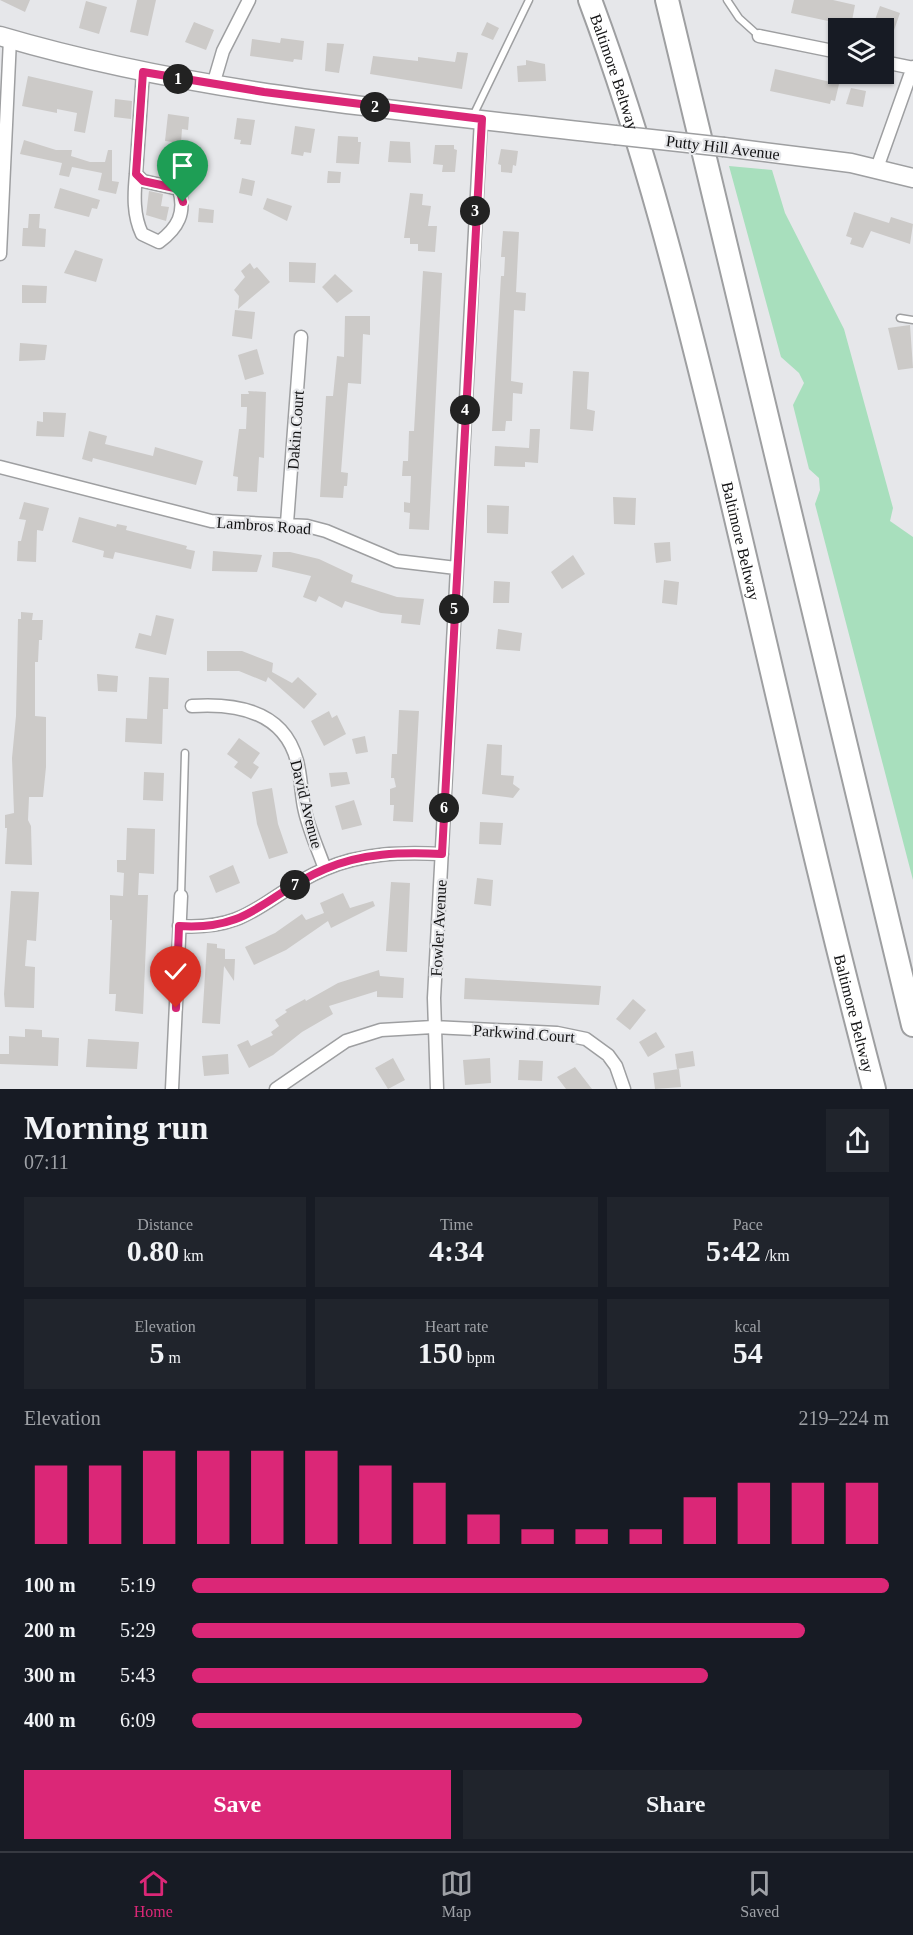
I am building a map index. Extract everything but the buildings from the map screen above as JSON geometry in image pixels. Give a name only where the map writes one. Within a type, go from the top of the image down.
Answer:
[{"type":"highway","name":"Baltimore Beltway","points":[[590,0],[627,102],[662,220],[774,675],[846,984],[874,1089]]},
{"type":"highway","points":[[667,0],[913,1025]]},
{"type":"main road","name":"Putty Hill Avenue","points":[[5,38],[143,72],[213,85],[477,119],[724,147],[877,168],[913,178]]},
{"type":"street","points":[[213,85],[223,51],[249,0]]},
{"type":"street","points":[[759,36],[828,50]]},
{"type":"street","points":[[0,255],[5,38]]},
{"type":"street","points":[[877,168],[913,68],[894,64]]},
{"type":"street","points":[[136,174],[143,181],[179,189],[183,202],[174,231],[159,242],[142,234],[135,220],[136,174],[143,72]]},
{"type":"street","name":"Fowler Avenue","points":[[437,1089],[433,1027],[477,119]]},
{"type":"street","name":"Dakin Court","points":[[287,524],[301,337]]},
{"type":"street","name":"Lambros Road","points":[[0,467],[211,521],[232,524],[287,524],[326,531],[397,561],[456,568]]},
{"type":"street","name":"David Avenue","points":[[192,706],[239,706],[263,716],[281,731],[297,760],[304,808],[325,869]]},
{"type":"street","points":[[179,926],[201,928],[234,921],[325,869],[370,855],[442,854]]},
{"type":"street","points":[[172,1089],[180,896]]},
{"type":"street","name":"Parkwind Court","points":[[280,1088],[346,1041],[381,1030],[433,1027],[557,1033],[586,1039],[612,1061],[624,1089]]},
{"type":"lane","points":[[477,119],[529,0]]},
{"type":"lane","points":[[727,0],[738,18],[759,36]]},
{"type":"lane","points":[[900,318],[913,320]]},
{"type":"lane","points":[[180,896],[185,753]]},
{"type":"green space","points":[[729,166],[772,170],[785,213],[844,329],[893,508],[890,521],[913,537],[913,880],[815,504],[820,490],[819,478],[809,469],[793,405],[804,383],[799,373],[781,357]]},
{"type":"route","points":[[176,1008],[179,926],[201,928],[234,921],[248,915],[312,875],[355,858],[387,853],[442,854],[482,119],[314,99],[143,72],[136,174],[143,181],[179,189],[183,202]]}]
